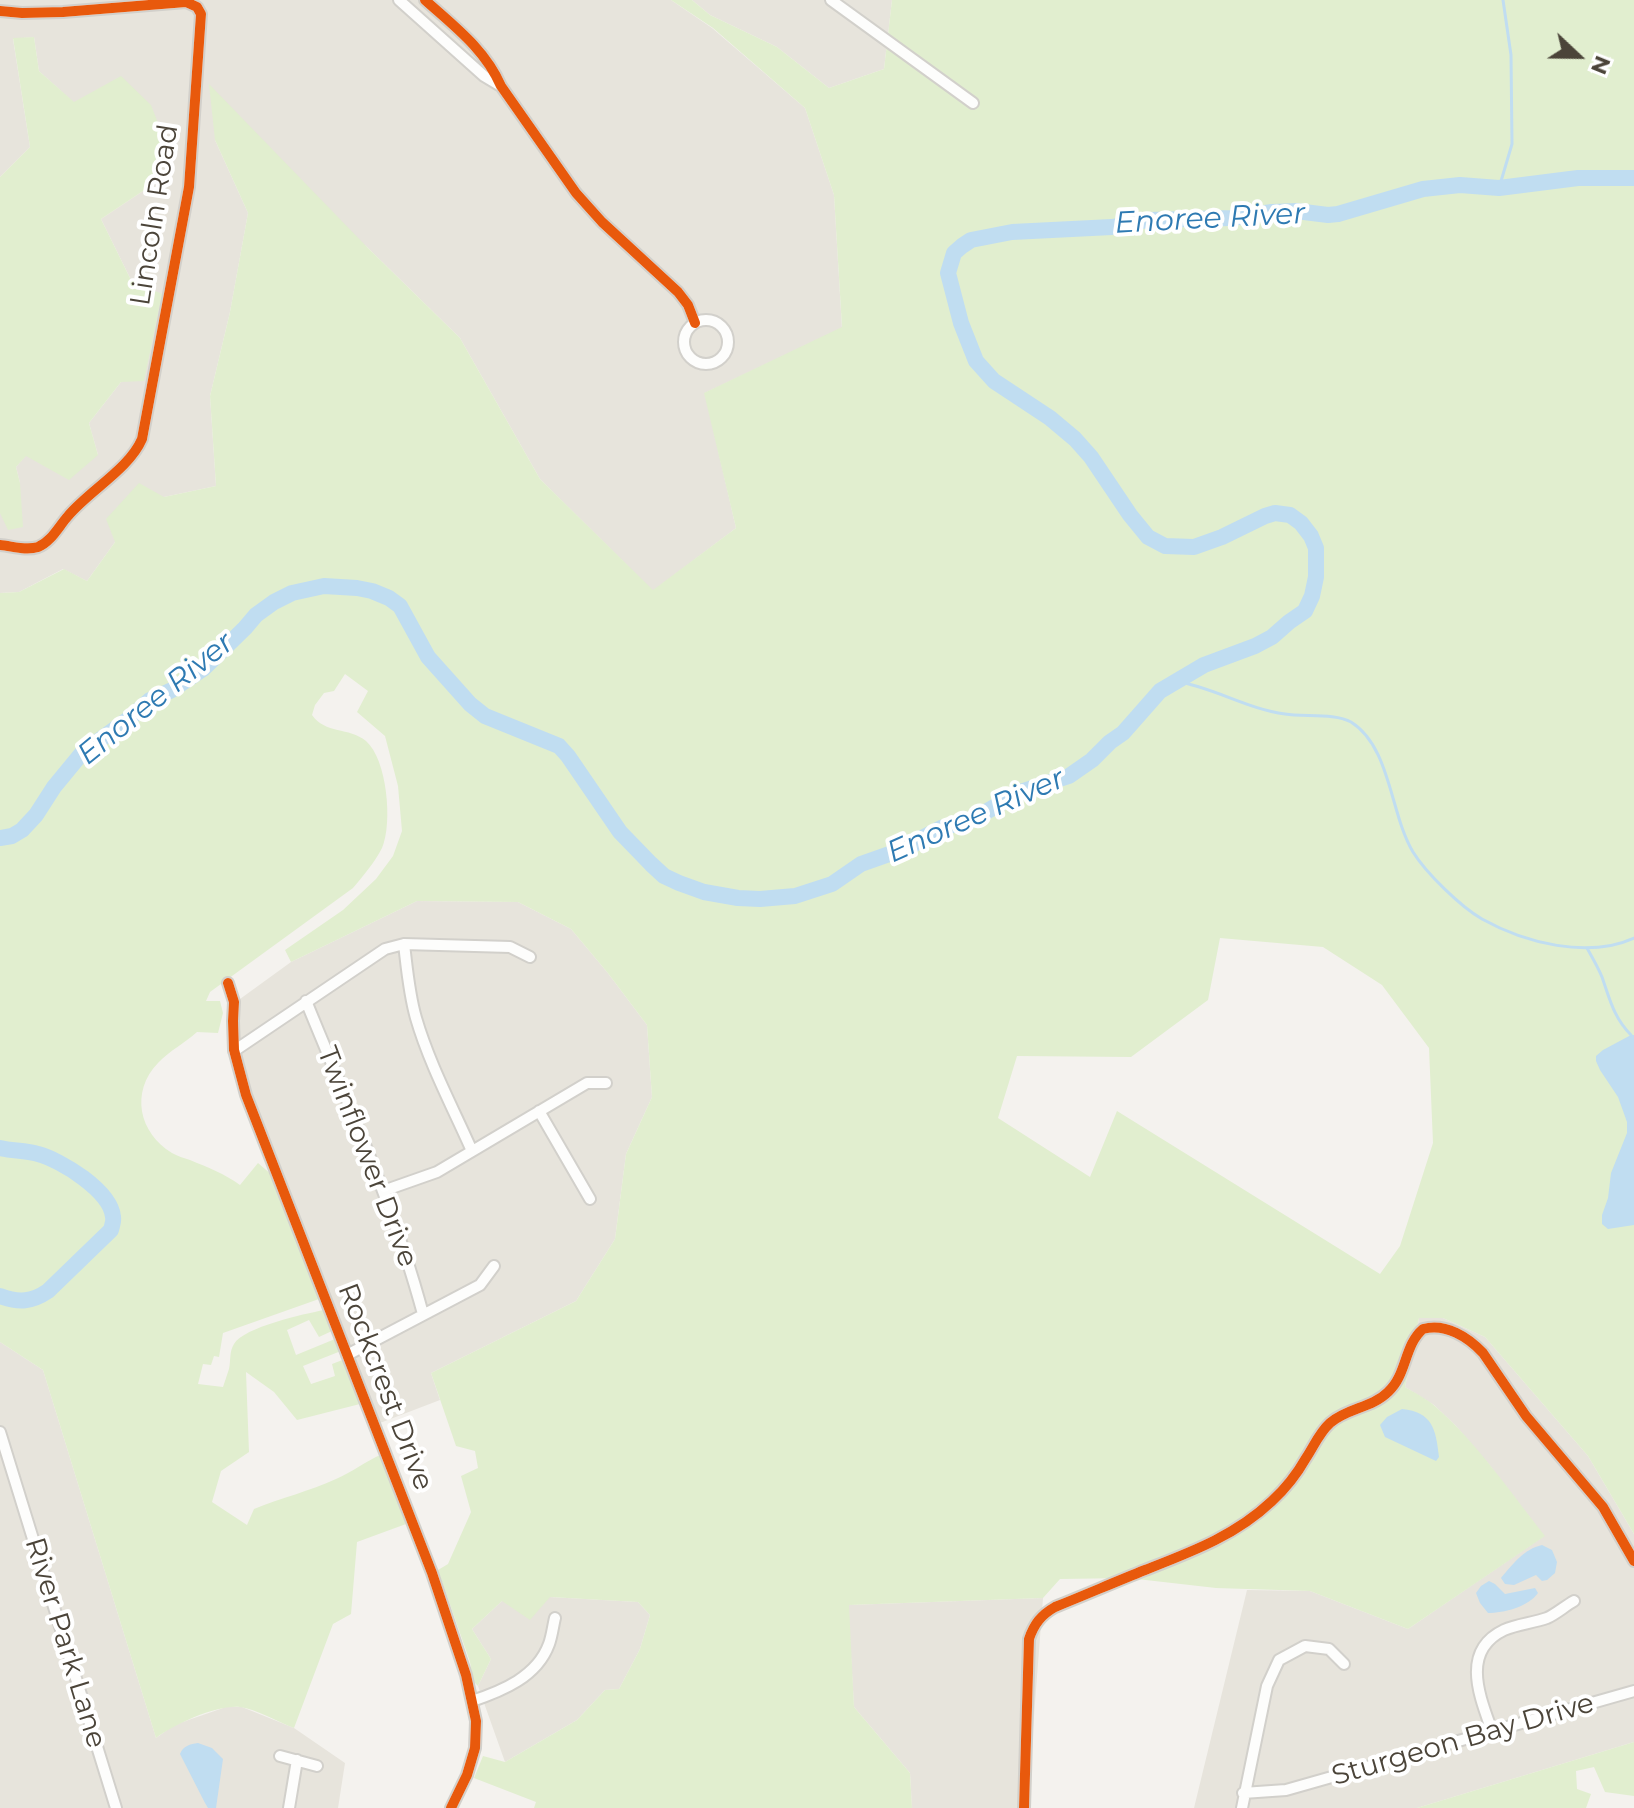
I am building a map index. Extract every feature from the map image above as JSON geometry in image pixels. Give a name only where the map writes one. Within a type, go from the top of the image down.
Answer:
[{"type":"street","points":[[399,0],[484,76],[501,86]]},
{"type":"street","points":[[425,0],[482,53],[494,69],[501,86],[576,193],[602,222],[678,292],[688,305],[695,323]]},
{"type":"street","points":[[831,0],[973,103]]},
{"type":"street","name":"Lincoln Road","points":[[0,11],[63,12],[186,2],[197,7],[201,14],[189,187],[142,439],[130,458],[75,508],[45,543],[28,548],[0,545]]},
{"type":"street","points":[[709,320],[725,331],[727,349],[717,360],[703,363],[694,360],[688,353],[686,334],[695,323],[709,320]]},
{"type":"street","points":[[404,944],[417,1020],[472,1151]]},
{"type":"street","points":[[234,1051],[385,949],[404,944],[510,947],[530,957]]},
{"type":"street","name":"Rockcrest Drive","points":[[228,983],[234,1002],[234,1051],[246,1095],[458,1646],[476,1721],[475,1748],[467,1775],[451,1808]]},
{"type":"street","name":"Twinflower Drive","points":[[306,1001],[383,1191],[410,1264],[423,1314]]},
{"type":"street","points":[[383,1191],[437,1172],[587,1083],[606,1083]]},
{"type":"street","points":[[539,1111],[590,1199]]},
{"type":"street","points":[[347,1355],[480,1285],[494,1266]]},
{"type":"street","points":[[1024,1808],[1029,1639],[1037,1622],[1055,1607],[1207,1546],[1249,1521],[1288,1483],[1330,1423],[1340,1415],[1380,1399],[1393,1387],[1412,1343],[1423,1329],[1436,1327],[1452,1331],[1474,1343],[1526,1416],[1603,1507],[1634,1561]]},
{"type":"street","name":"River Park Lane","points":[[0,1432],[116,1808]]},
{"type":"street","points":[[1492,1731],[1477,1685],[1478,1660],[1484,1645],[1504,1630],[1549,1617],[1574,1601]]},
{"type":"street","points":[[472,1701],[497,1692],[525,1676],[549,1644],[555,1618]]},
{"type":"street","points":[[1242,1808],[1267,1686],[1279,1660],[1305,1646],[1329,1649],[1344,1664]]},
{"type":"street","name":"Sturgeon Bay Drive","points":[[1243,1793],[1286,1790],[1634,1691]]},
{"type":"street","points":[[280,1756],[317,1766]]},
{"type":"street","points":[[289,1808],[297,1760]]},
{"type":"shaded area","points":[[0,0],[671,0],[712,28],[805,108],[834,195],[842,328],[705,393],[736,528],[653,591],[540,479],[460,338],[367,247],[215,140],[248,213],[230,312],[210,396],[216,486],[164,497],[115,542],[87,581],[63,569],[19,592],[0,593],[0,513],[20,483],[16,467],[26,455],[98,455],[89,423],[121,382],[131,280],[101,219],[152,185],[39,71],[34,37],[13,39],[30,147],[0,177]]},
{"type":"shaded area","points":[[692,0],[892,0],[884,69],[829,88],[777,47],[710,15]]},
{"type":"shaded area","points":[[417,901],[518,902],[571,929],[647,1025],[652,1097],[626,1154],[615,1239],[576,1301],[431,1373],[440,1400],[380,1423],[249,1086],[243,1063],[239,1011],[240,999],[291,962]]},
{"type":"shaded area","points":[[1419,1318],[1443,1318],[1485,1337],[1588,1456],[1634,1534],[1634,1742],[1417,1808],[1194,1808],[1247,1590],[1310,1591],[1408,1629],[1544,1536],[1456,1426],[1434,1405],[1405,1387]]},
{"type":"shaded area","points":[[0,1342],[43,1370],[156,1738],[174,1725],[226,1707],[242,1707],[294,1728],[345,1763],[338,1808],[0,1808]]},
{"type":"shaded area","points":[[550,1597],[638,1602],[650,1615],[640,1649],[619,1689],[605,1690],[577,1720],[505,1762],[478,1686],[491,1659],[472,1629],[502,1601]]},
{"type":"shaded area","points":[[1043,1598],[1027,1808],[912,1808],[910,1773],[854,1707],[848,1605]]},
{"type":"green space","points":[[671,0],[692,0],[710,15],[777,47],[829,88],[884,69],[892,0],[1634,0],[1634,1534],[1588,1456],[1485,1337],[1443,1318],[1419,1318],[1405,1387],[1432,1404],[1466,1436],[1545,1536],[1408,1629],[1310,1591],[1216,1588],[1128,1578],[1060,1579],[1043,1598],[849,1605],[854,1707],[910,1773],[912,1808],[534,1808],[536,1802],[474,1778],[483,1756],[505,1762],[577,1720],[605,1690],[619,1689],[640,1649],[650,1615],[638,1602],[550,1597],[530,1620],[502,1601],[472,1629],[491,1659],[478,1686],[473,1681],[470,1662],[438,1570],[448,1564],[471,1512],[461,1476],[478,1468],[475,1451],[456,1446],[431,1373],[576,1301],[615,1239],[626,1154],[652,1097],[647,1025],[571,929],[518,902],[417,901],[291,962],[285,950],[343,910],[376,879],[393,856],[402,831],[398,786],[385,736],[357,712],[368,691],[345,674],[334,691],[324,693],[312,715],[330,728],[366,741],[373,750],[386,792],[387,823],[382,848],[353,888],[210,992],[206,1001],[220,1001],[223,1013],[218,1033],[197,1032],[167,1055],[149,1074],[141,1099],[142,1111],[152,1135],[174,1154],[216,1171],[240,1185],[258,1163],[272,1175],[319,1299],[223,1333],[219,1357],[214,1356],[211,1365],[203,1364],[198,1384],[223,1387],[232,1347],[249,1332],[324,1310],[332,1331],[319,1337],[309,1320],[287,1330],[296,1355],[335,1339],[341,1351],[303,1366],[311,1384],[335,1376],[332,1364],[345,1359],[360,1404],[297,1420],[274,1392],[246,1372],[249,1452],[221,1471],[212,1502],[247,1525],[254,1509],[326,1483],[380,1455],[406,1524],[357,1542],[351,1614],[333,1624],[294,1728],[253,1710],[230,1707],[196,1716],[156,1738],[43,1370],[0,1342],[0,593],[19,592],[64,569],[87,581],[115,542],[106,519],[139,483],[164,497],[216,486],[210,396],[230,312],[248,213],[215,140],[209,84],[460,338],[540,479],[653,590],[736,528],[704,393],[842,327],[834,195],[805,108],[713,28]],"holes":[[[1220,938],[1323,947],[1382,985],[1429,1048],[1433,1143],[1400,1246],[1380,1274],[1117,1111],[1090,1177],[998,1118],[1017,1056],[1131,1057],[1208,1000]]]},
{"type":"green space","points":[[34,37],[39,71],[74,102],[121,76],[151,105],[167,146],[152,185],[101,219],[131,280],[162,294],[144,381],[121,382],[89,423],[98,455],[69,480],[26,456],[16,467],[23,527],[8,530],[0,513],[0,177],[30,147],[13,38]]},
{"type":"green space","points":[[1634,1742],[1634,1796],[1605,1792],[1594,1767],[1576,1771],[1577,1789],[1591,1794],[1586,1808],[1417,1808]]},
{"type":"water","points":[[1634,1035],[1634,1225],[1608,1229],[1602,1224],[1602,1215],[1611,1173],[1627,1133],[1627,1122],[1618,1097],[1600,1070],[1596,1056]]},
{"type":"water","points":[[1402,1409],[1420,1414],[1431,1424],[1438,1447],[1439,1457],[1436,1461],[1385,1437],[1380,1425]]},
{"type":"water","points":[[1542,1545],[1552,1550],[1557,1562],[1555,1573],[1547,1580],[1542,1581],[1536,1575],[1514,1585],[1505,1584],[1501,1578],[1514,1562]]},
{"type":"water","points":[[1489,1581],[1505,1594],[1535,1588],[1538,1593],[1515,1608],[1488,1613],[1476,1593]]},
{"type":"water","points":[[198,1743],[212,1748],[223,1759],[216,1808],[208,1808],[180,1754],[187,1746]]},
{"type":"waterway","points":[[1499,188],[1512,144],[1511,55],[1503,0]]},
{"type":"waterway","name":"Enoree River","points":[[0,838],[22,830],[82,753],[150,700],[172,690],[203,669],[256,615],[292,593],[324,586],[372,591],[400,606],[428,657],[470,704],[485,716],[559,746],[620,832],[664,876],[704,892],[738,898],[795,896],[832,884],[861,864],[912,846],[941,828],[972,820],[1020,792],[1069,776],[1123,733],[1160,691],[1204,665],[1272,637],[1305,611],[1316,577],[1316,548],[1311,536],[1290,515],[1275,513],[1265,516],[1194,547],[1165,546],[1148,537],[1075,439],[1050,418],[994,381],[976,361],[961,323],[948,273],[954,253],[971,240],[1012,232],[1112,227],[1148,220],[1232,218],[1272,212],[1328,215],[1423,189],[1460,185],[1499,188],[1578,178],[1634,178]]},
{"type":"waterway","points":[[1175,681],[1271,711],[1337,717],[1351,722],[1364,733],[1382,764],[1405,837],[1413,852],[1444,889],[1482,919],[1517,935],[1577,948],[1616,944],[1634,938]]},
{"type":"waterway","points":[[1587,948],[1616,1015],[1631,1035]]},
{"type":"waterway","name":"Enoree River","points":[[0,1148],[48,1157],[71,1170],[104,1197],[113,1220],[111,1230],[48,1291],[25,1300],[0,1296]]},
{"type":"cycle path","points":[[425,0],[478,49],[576,193],[602,222],[678,292],[688,305],[695,323]]},
{"type":"cycle path","points":[[0,11],[63,12],[186,2],[197,7],[201,14],[189,187],[142,439],[119,470],[77,506],[43,545],[29,549],[0,545]]},
{"type":"cycle path","points":[[228,983],[234,1002],[234,1050],[246,1095],[432,1573],[466,1675],[476,1721],[475,1748],[467,1775],[451,1808]]},
{"type":"cycle path","points":[[1024,1808],[1029,1639],[1039,1620],[1055,1607],[1212,1542],[1258,1513],[1290,1481],[1330,1423],[1388,1392],[1399,1377],[1412,1343],[1423,1329],[1440,1328],[1456,1333],[1483,1353],[1526,1416],[1603,1507],[1634,1561]]}]
